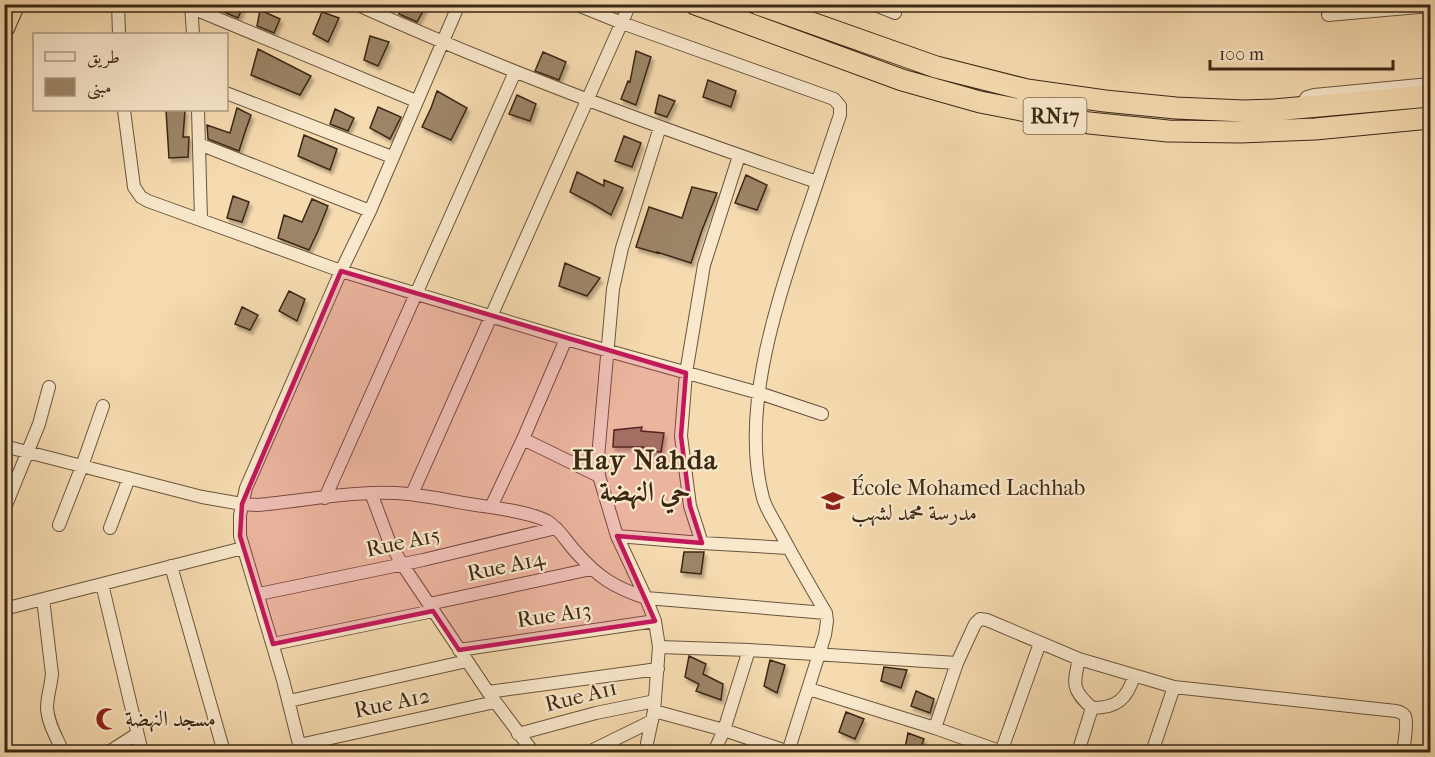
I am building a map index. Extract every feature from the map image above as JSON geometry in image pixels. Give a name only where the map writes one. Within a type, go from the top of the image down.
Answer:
[{"type":"highway","points":[[4,27],[14,4]]},
{"type":"highway","name":"RN17","points":[[695,4],[902,80],[980,102],[1089,123],[1168,130],[1240,132],[1315,129],[1431,118]]},
{"type":"highway","name":"RN17","points":[[758,4],[936,67],[1027,90],[1105,101],[1176,108],[1244,111],[1431,96]]},
{"type":"street","points":[[118,4],[119,33]]},
{"type":"street","points":[[356,4],[515,72],[739,156],[817,182]]},
{"type":"street","points":[[300,749],[259,594],[243,548],[240,529],[242,504],[246,488],[341,270],[370,211],[459,4]]},
{"type":"street","points":[[575,4],[834,99],[840,106],[840,116],[774,315],[759,393],[756,428],[757,466],[764,501],[826,613],[827,621],[809,689],[788,752],[724,730],[654,711],[589,753]]},
{"type":"street","points":[[412,494],[630,4]]},
{"type":"street","points":[[873,4],[895,14]]},
{"type":"street","points":[[193,33],[191,6],[416,101]]},
{"type":"street","points":[[1328,15],[1379,7],[1431,6]]},
{"type":"street","points":[[325,498],[515,72]]},
{"type":"street","points":[[1299,108],[1307,98],[1314,95],[1431,84]]},
{"type":"street","points":[[228,94],[392,157]]},
{"type":"street","points":[[124,111],[134,187],[137,193],[148,201],[341,270],[566,339],[759,393],[822,414]]},
{"type":"street","points":[[198,111],[201,219]]},
{"type":"street","points":[[648,753],[647,743],[654,711],[659,646],[655,621],[617,536],[599,476],[599,441],[613,288],[622,248],[660,127]]},
{"type":"street","points":[[199,144],[370,211]]},
{"type":"street","points":[[702,543],[690,506],[681,436],[686,373],[704,266],[739,156]]},
{"type":"street","points":[[491,507],[524,439],[566,339]]},
{"type":"street","points":[[4,510],[39,424],[49,387]]},
{"type":"street","points":[[59,525],[103,406]]},
{"type":"street","points":[[524,439],[599,476]]},
{"type":"street","points":[[4,446],[202,497],[242,504],[258,505],[371,494],[412,494],[491,507],[542,519],[556,528],[591,569],[615,586],[646,598],[826,613]]},
{"type":"street","points":[[110,528],[129,478]]},
{"type":"street","points":[[371,494],[389,540],[402,564],[491,697],[533,753]]},
{"type":"street","name":"Rue A15","points":[[259,594],[556,528]]},
{"type":"street","points":[[617,536],[788,548]]},
{"type":"street","points":[[4,609],[243,548]]},
{"type":"street","points":[[171,566],[224,753]]},
{"type":"street","name":"Rue A14","points":[[273,644],[591,569]]},
{"type":"street","points":[[102,584],[142,753]]},
{"type":"street","points":[[43,599],[52,674],[47,708],[49,720],[63,753]]},
{"type":"street","points":[[935,728],[957,663],[975,624],[980,619],[1079,659],[1174,687],[1396,711],[1402,713],[1406,721],[1403,753]]},
{"type":"street","name":"Rue A13","points":[[459,650],[655,621]]},
{"type":"street","points":[[809,689],[935,728],[1001,752],[1040,643]]},
{"type":"street","points":[[659,646],[957,663]]},
{"type":"street","points":[[714,753],[724,730],[749,650]]},
{"type":"street","points":[[1079,659],[1074,680],[1081,699],[1092,708],[1115,704],[1124,698],[1131,687],[1134,676]]},
{"type":"street","points":[[289,701],[467,661]]},
{"type":"street","name":"Rue A12","points":[[300,749],[491,697],[658,669]]},
{"type":"street","points":[[1156,752],[1174,687]]},
{"type":"street","points":[[1078,753],[1092,708]]},
{"type":"street","name":"Rue A11","points":[[518,734],[596,713],[654,711]]},
{"type":"street","points":[[109,753],[137,734]]},
{"type":"highlighted area","points":[[341,271],[686,373],[681,436],[690,506],[702,543],[617,536],[655,621],[459,650],[433,611],[273,644],[240,536],[242,504]]},
{"type":"building","points":[[225,4],[244,4],[238,18],[224,12]]},
{"type":"building","points":[[403,4],[427,4],[417,22],[399,14]]},
{"type":"building","points":[[260,10],[280,19],[274,33],[257,26]]},
{"type":"building","points":[[322,12],[339,18],[328,42],[313,34]]},
{"type":"building","points":[[370,36],[389,42],[378,66],[364,60]]},
{"type":"building","points":[[258,49],[311,76],[300,95],[251,75]]},
{"type":"building","points":[[636,51],[651,57],[636,105],[621,99],[628,81],[630,82]]},
{"type":"building","points":[[543,52],[566,62],[559,80],[535,71]]},
{"type":"building","points":[[708,80],[736,91],[731,107],[703,97]]},
{"type":"building","points":[[437,91],[467,108],[451,140],[422,127]]},
{"type":"building","points":[[517,95],[536,104],[530,121],[509,114]]},
{"type":"building","points":[[659,95],[675,101],[667,117],[655,113]]},
{"type":"building","points":[[378,107],[401,117],[390,139],[370,128]]},
{"type":"building","points":[[237,108],[251,115],[239,151],[208,139],[207,125],[230,133]]},
{"type":"building","points":[[335,109],[354,118],[348,131],[330,124]]},
{"type":"building","points":[[166,111],[185,111],[183,137],[189,137],[188,157],[169,158]]},
{"type":"building","points":[[304,135],[337,149],[330,170],[298,156]]},
{"type":"building","points":[[624,136],[641,143],[632,167],[615,161]]},
{"type":"building","points":[[577,172],[604,186],[604,180],[623,188],[611,215],[570,192]]},
{"type":"building","points":[[746,175],[767,185],[757,210],[735,203]]},
{"type":"building","points":[[692,187],[717,193],[691,263],[636,247],[649,207],[682,218]]},
{"type":"building","points":[[233,196],[249,202],[242,222],[227,218]]},
{"type":"building","points":[[312,199],[328,206],[309,250],[278,238],[284,215],[302,222]]},
{"type":"building","points":[[565,263],[600,278],[587,296],[559,286]]},
{"type":"building","points":[[289,291],[305,299],[297,321],[279,311]]},
{"type":"building","points":[[242,307],[258,315],[250,330],[235,324]]},
{"type":"building","points":[[642,427],[641,431],[664,433],[661,452],[644,451],[644,447],[613,447],[614,430]]},
{"type":"building","points":[[684,552],[704,552],[701,574],[681,572]]},
{"type":"building","points":[[689,656],[706,664],[703,674],[723,684],[721,700],[696,691],[699,684],[685,677]]},
{"type":"building","points":[[770,660],[785,665],[777,693],[764,686]]},
{"type":"building","points":[[884,667],[907,670],[901,688],[881,681]]},
{"type":"building","points":[[916,691],[934,699],[930,713],[911,706]]},
{"type":"building","points":[[846,712],[864,719],[855,739],[839,732]]},
{"type":"building","points":[[908,733],[924,739],[919,753],[904,753]]},
{"type":"place","name":"École Mohamed Lachhab مدرسة محمد لشهب","points":[[833,501]]},
{"type":"place","name":"مسجد النهضة","points":[[107,719]]},
{"type":"district","name":"Hay Nahda حي النهضة","points":[[645,475]]}]
